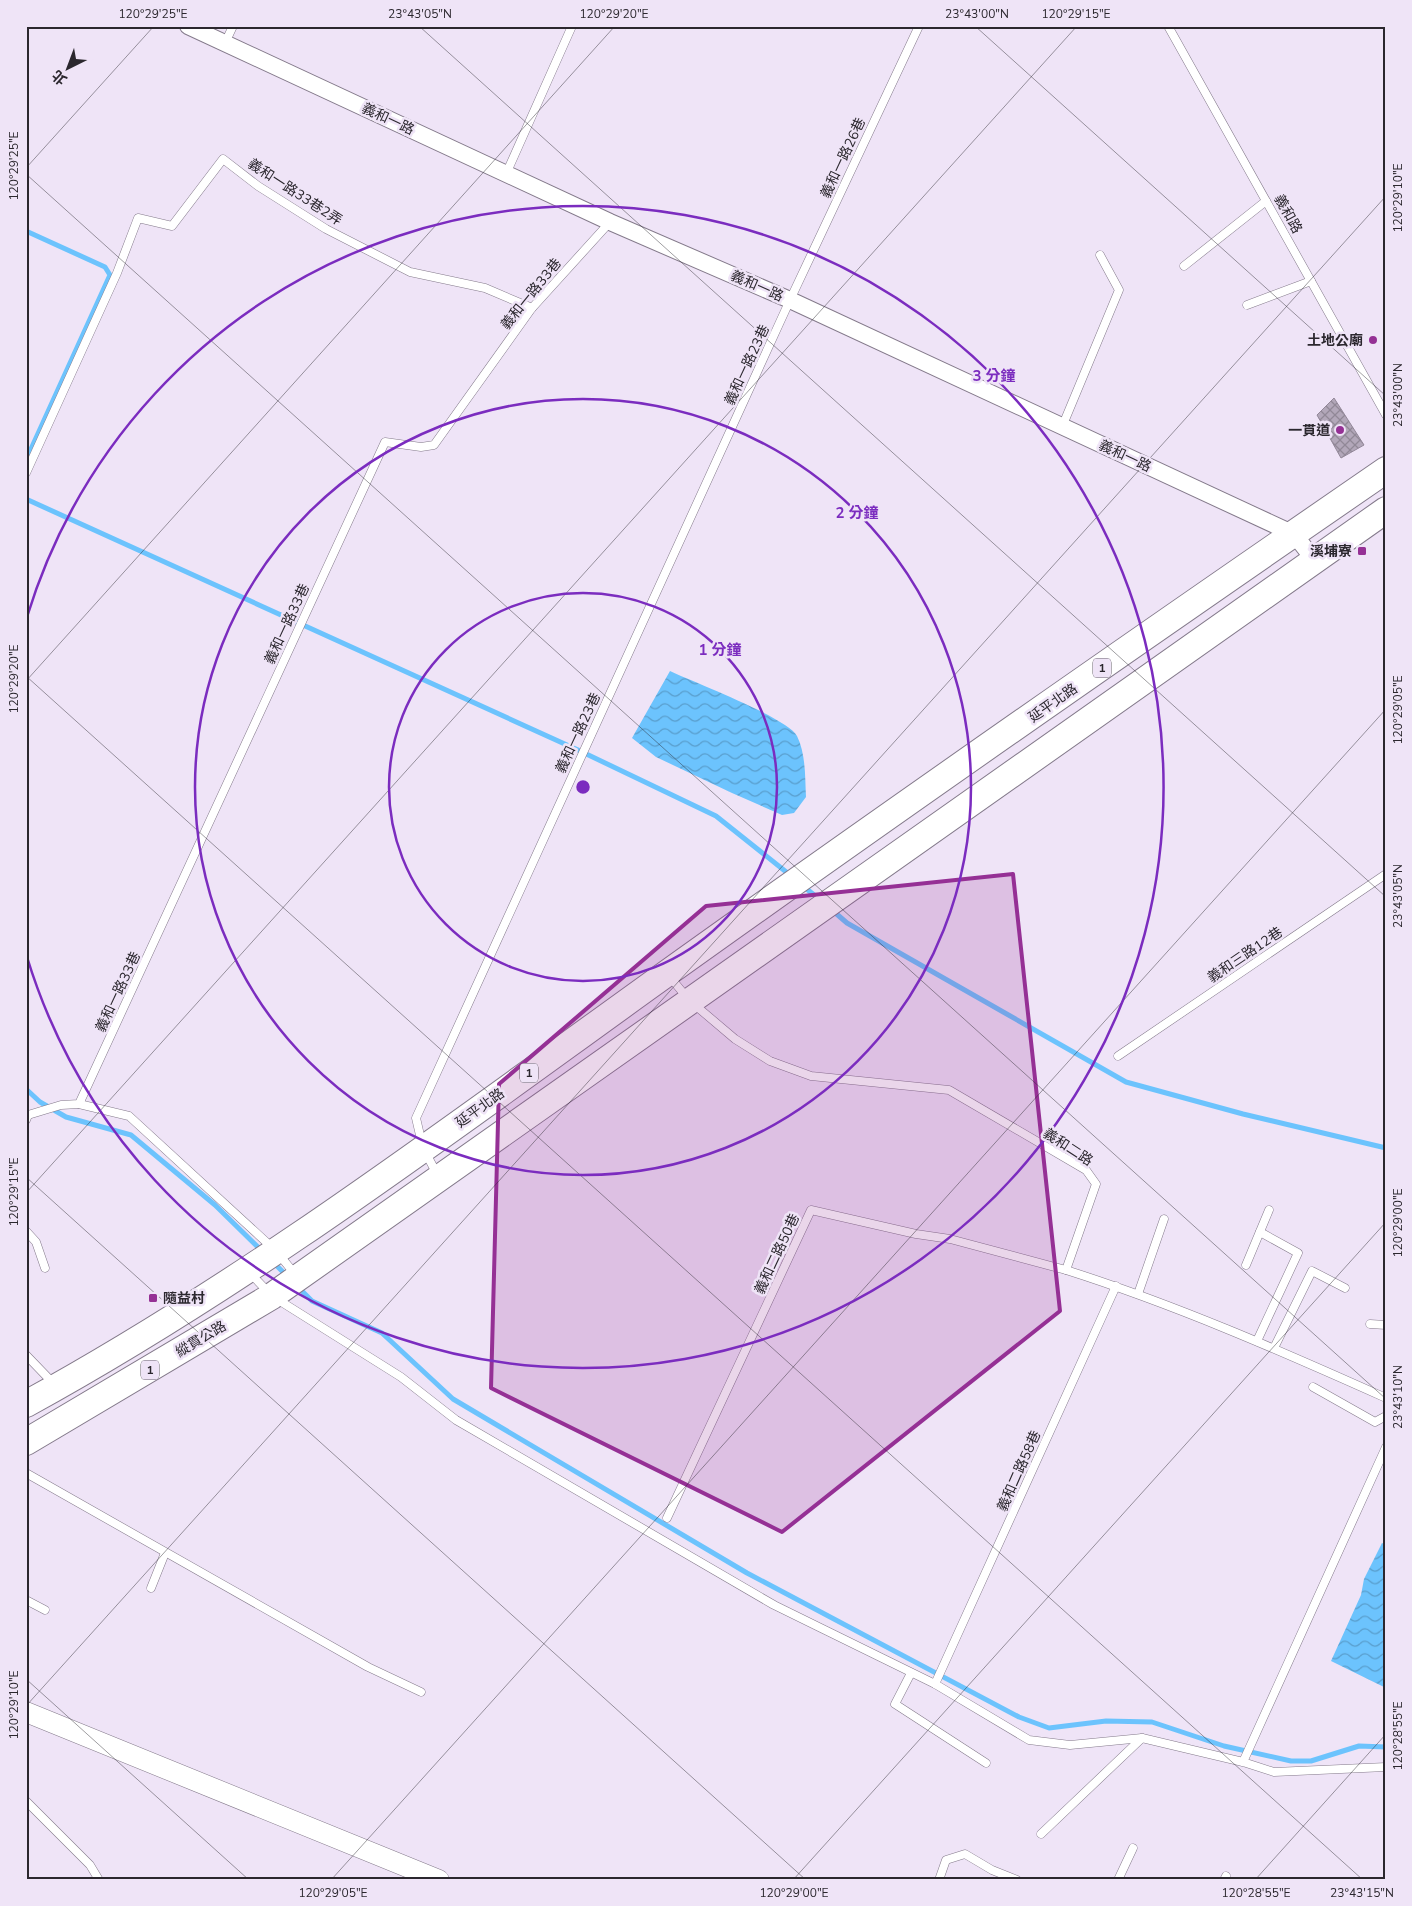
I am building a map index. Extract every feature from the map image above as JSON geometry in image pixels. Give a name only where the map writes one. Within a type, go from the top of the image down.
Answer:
[{"type":"main road","name":"延平北路","points":[[276,1251],[667,973],[1386,470]]},
{"type":"main road","name":"1","points":[[272,1296],[795,925],[1386,510]]},
{"type":"main road","name":"1","points":[[26,1404],[103,1361],[276,1251]]},
{"type":"main road","name":"縱貫公路","points":[[26,1442],[272,1296]]},
{"type":"main road","points":[[103,1361],[121,1387]]},
{"type":"street","name":"義和一路","points":[[188,26],[610,222],[790,300],[1294,534],[1315,561]]},
{"type":"street","points":[[26,1712],[439,1880]]},
{"type":"lane","points":[[225,43],[232,26]]},
{"type":"lane","points":[[506,174],[572,26]]},
{"type":"lane","name":"義和一路26巷","points":[[790,300],[919,26]]},
{"type":"lane","name":"義和路","points":[[1168,26],[1386,415]]},
{"type":"lane","name":"義和一路33巷2弄","points":[[26,474],[117,273],[138,218],[172,226],[223,159],[258,186],[326,229],[410,272],[485,288],[532,308]]},
{"type":"lane","points":[[1184,266],[1266,201]]},
{"type":"lane","name":"義和一路33巷","points":[[79,1104],[385,442],[421,447],[434,445],[532,308],[610,222]]},
{"type":"lane","points":[[1062,427],[1120,290],[1100,255]]},
{"type":"lane","points":[[1247,305],[1311,281]]},
{"type":"lane","name":"義和一路23巷","points":[[438,1177],[423,1148],[416,1118],[790,300]]},
{"type":"lane","name":"義和三路12巷","points":[[1118,1056],[1386,874]]},
{"type":"lane","name":"義和二路","points":[[667,973],[689,1000],[735,1039],[770,1061],[811,1076],[949,1090],[1086,1170],[1096,1184],[1066,1270]]},
{"type":"lane","points":[[27,1116],[43,1109],[79,1104],[129,1116],[276,1251],[298,1278]]},
{"type":"lane","name":"義和二路50巷","points":[[667,1518],[811,1210],[916,1234],[950,1239],[1066,1270]]},
{"type":"lane","points":[[1246,1265],[1269,1210]]},
{"type":"lane","points":[[1138,1294],[1164,1220]]},
{"type":"lane","points":[[26,1231],[36,1242],[45,1268]]},
{"type":"lane","points":[[1257,1341],[1298,1253],[1260,1232]]},
{"type":"lane","points":[[248,1270],[272,1296],[402,1377],[456,1420],[774,1605],[911,1673],[936,1682],[1029,1740],[1070,1745],[1142,1738],[1244,1759],[1274,1772],[1386,1767]]},
{"type":"lane","points":[[1066,1270],[1138,1294],[1257,1341],[1386,1398]]},
{"type":"lane","points":[[1274,1348],[1312,1271],[1345,1288]]},
{"type":"lane","name":"義和二路58巷","points":[[936,1682],[1116,1286]]},
{"type":"lane","points":[[1370,1324],[1386,1325]]},
{"type":"lane","points":[[26,1355],[57,1387]]},
{"type":"lane","points":[[1313,1387],[1375,1422],[1386,1416]]},
{"type":"lane","points":[[1244,1759],[1386,1447]]},
{"type":"lane","points":[[26,1473],[368,1667],[421,1692]]},
{"type":"lane","points":[[151,1588],[165,1552]]},
{"type":"lane","points":[[26,1600],[45,1610]]},
{"type":"lane","points":[[911,1673],[895,1704],[986,1763]]},
{"type":"lane","points":[[1041,1834],[1142,1738]]},
{"type":"lane","points":[[26,1801],[90,1865],[99,1880]]},
{"type":"lane","points":[[1118,1880],[1133,1848]]},
{"type":"lane","points":[[939,1880],[946,1860],[965,1854],[992,1870],[1017,1880]]},
{"type":"highlighted area","points":[[1013,874],[1060,1311],[782,1532],[491,1388],[499,1084],[706,906]]},
{"type":"water","points":[[670,671],[759,710],[790,728],[797,736],[804,758],[806,797],[794,813],[782,815],[732,793],[656,757],[632,738]]},
{"type":"water","points":[[1382,1543],[1386,1545],[1386,1688],[1331,1661],[1361,1595],[1364,1579]]},
{"type":"building","name":"一貫道","points":[[1334,398],[1364,445],[1341,458],[1317,415]]},
{"type":"waterway","points":[[26,231],[105,267],[110,275],[26,460]]},
{"type":"waterway","points":[[26,499],[578,750],[716,816],[790,875]]},
{"type":"waterway","points":[[803,886],[819,899]]},
{"type":"waterway","points":[[832,910],[847,923],[1126,1082],[1243,1114],[1386,1148]]},
{"type":"waterway","points":[[26,1089],[40,1102],[66,1117],[131,1135],[215,1205],[262,1251]]},
{"type":"waterway","points":[[274,1263],[287,1276]]},
{"type":"waterway","points":[[298,1287],[312,1301],[382,1333],[453,1399],[747,1573],[1019,1717],[1049,1728],[1106,1721],[1152,1722],[1224,1746],[1291,1761],[1311,1761],[1359,1746],[1386,1747]]},
{"type":"place","name":"土地公廟","points":[[1373,340]]},
{"type":"place","name":"一貫道","points":[[1340,430]]},
{"type":"place","name":"溪埔寮","points":[[1362,551]]},
{"type":"place","name":"隨益村","points":[[153,1298]]}]
